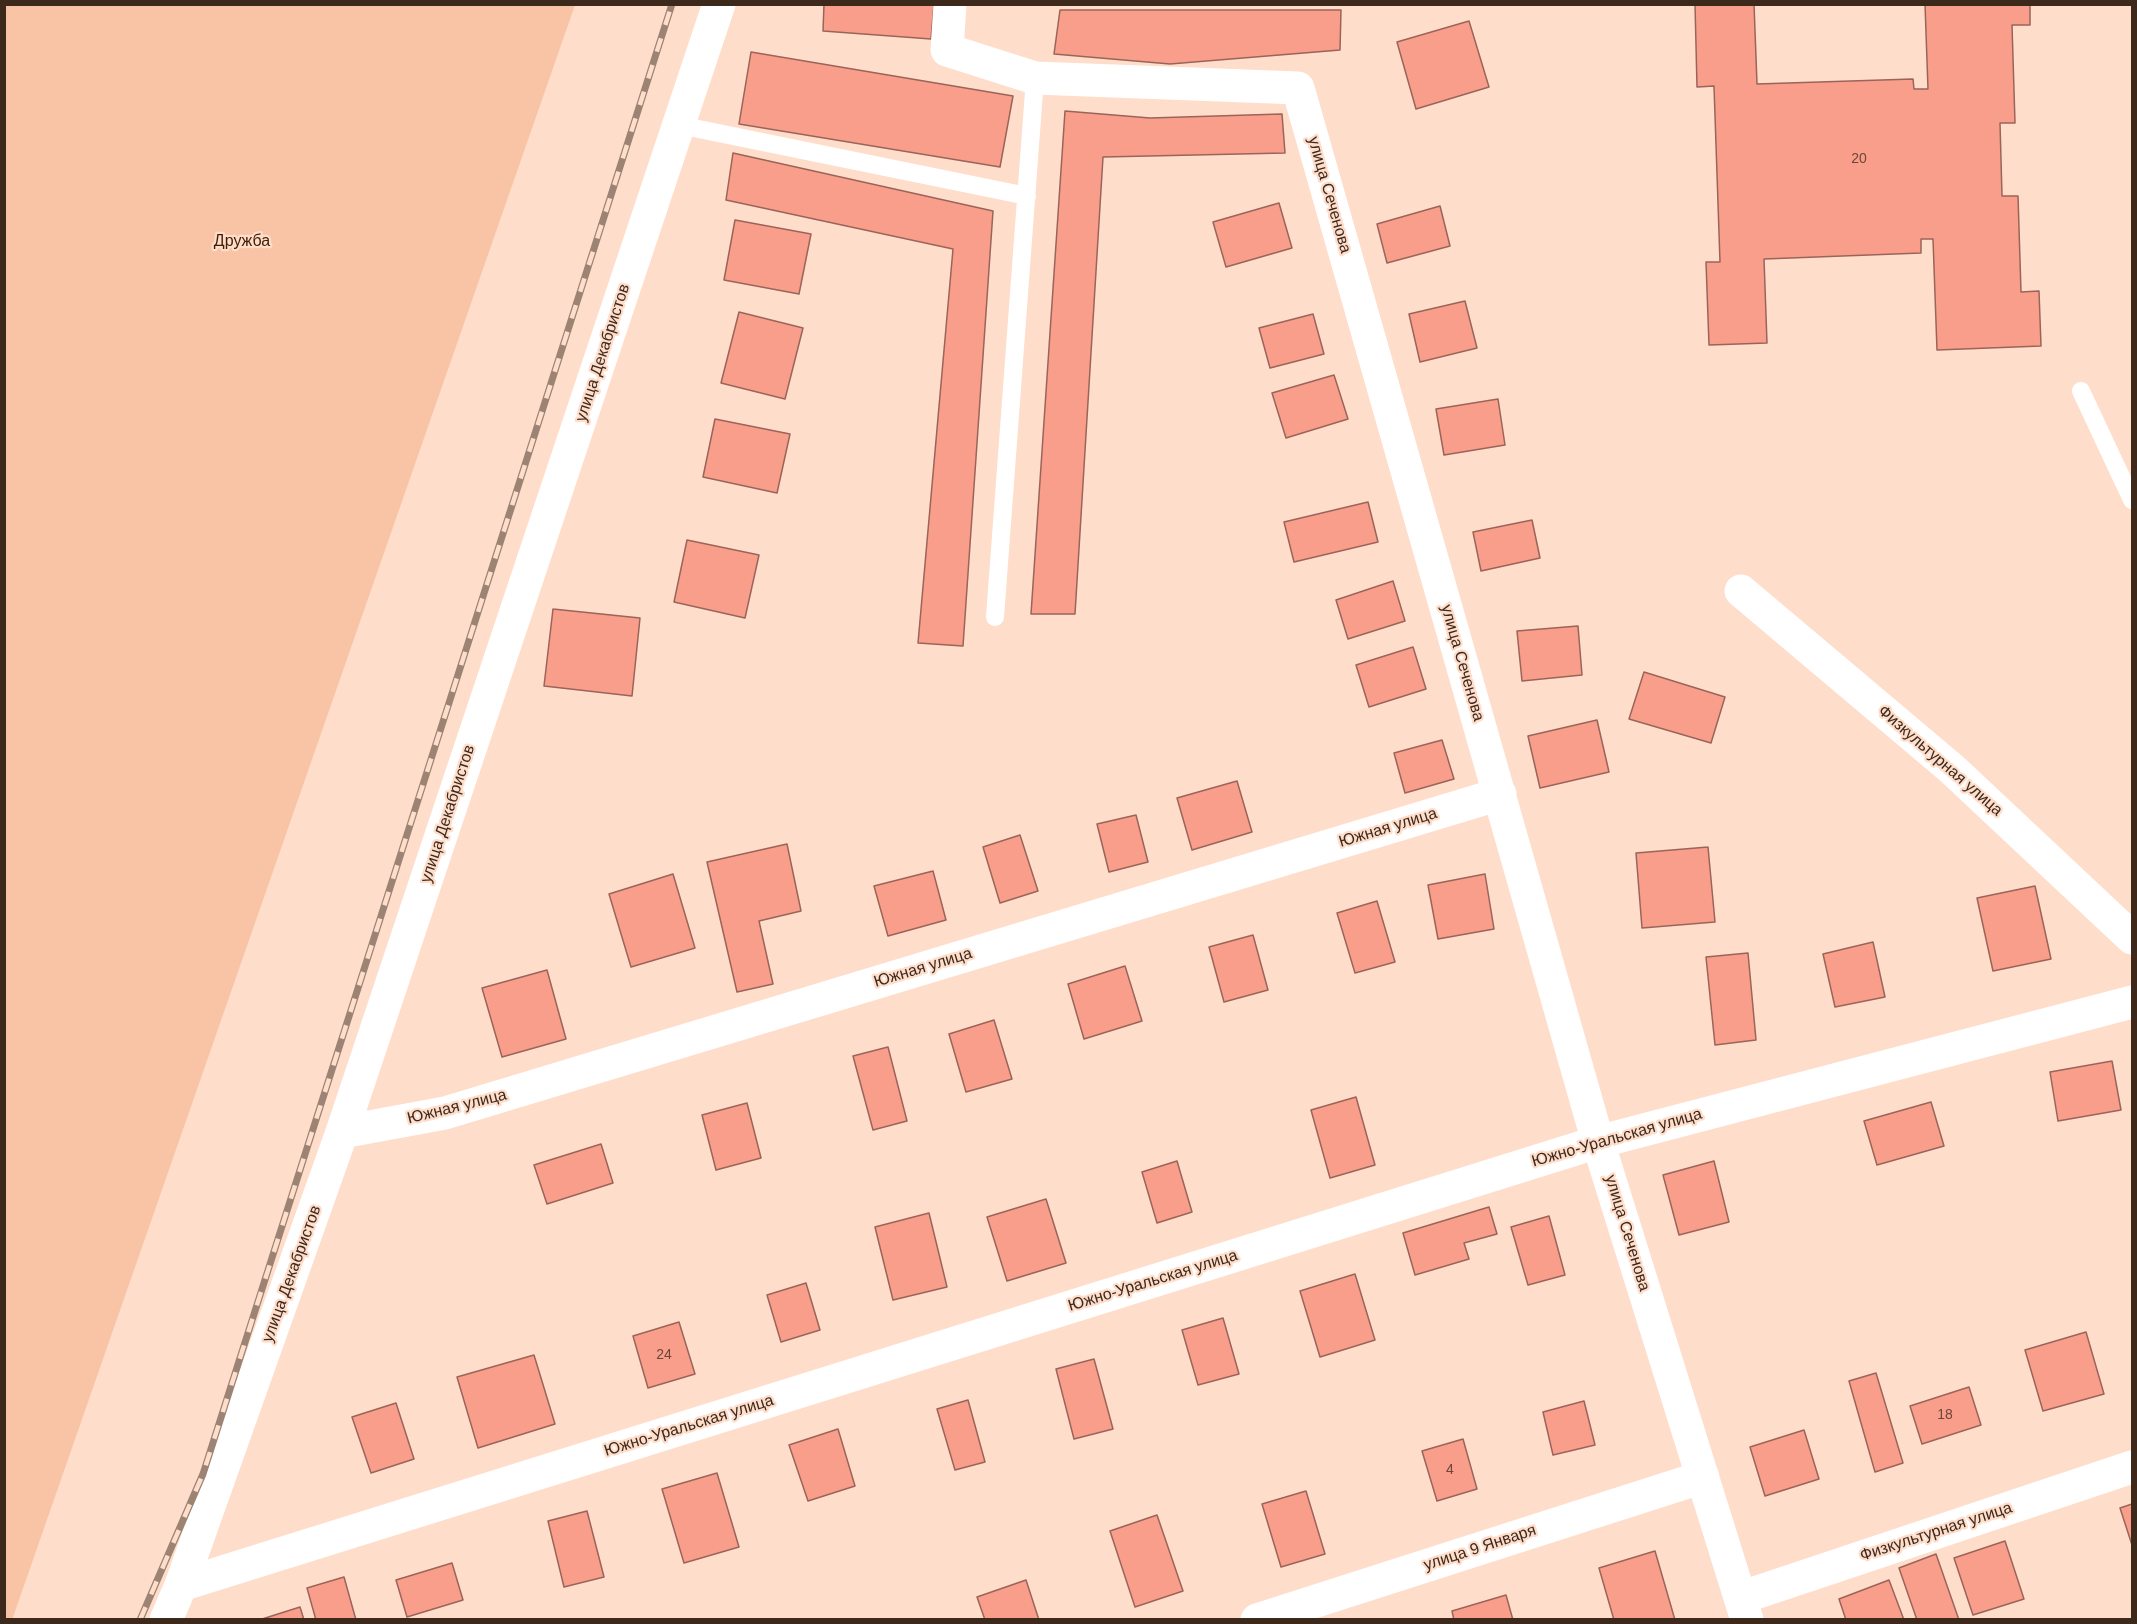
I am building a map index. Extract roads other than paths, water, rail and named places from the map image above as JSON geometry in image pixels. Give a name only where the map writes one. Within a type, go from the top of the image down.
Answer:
[{"type":"street","name":"улица Декабристов","points":[[166,1620],[342,1132],[719,4]]},
{"type":"street","name":"улица Сеченова","points":[[950,4],[947,50],[1035,78],[1299,88],[1598,1142],[1744,1609]]},
{"type":"street","name":"Физкультурная улица","points":[[1741,591],[1952,769],[2133,938]]},
{"type":"street","name":"Южная улица","points":[[342,1132],[445,1113],[1500,794]]},
{"type":"street","name":"Южно-Уральская улица","points":[[180,1585],[1598,1142],[2133,1002]]},
{"type":"street","name":"Физкультурная улица","points":[[1744,1609],[2133,1467]]},
{"type":"street","name":"улица 9 Января","points":[[1257,1620],[1702,1477]]},
{"type":"lane","points":[[995,617],[1035,78]]},
{"type":"lane","points":[[679,125],[1027,196]]},
{"type":"lane","points":[[2081,391],[2133,500]]},
{"type":"railway","points":[[140,1620],[203,1474],[672,4]]},
{"type":"park label","name":"Дружба","points":[[242,242]]}]
